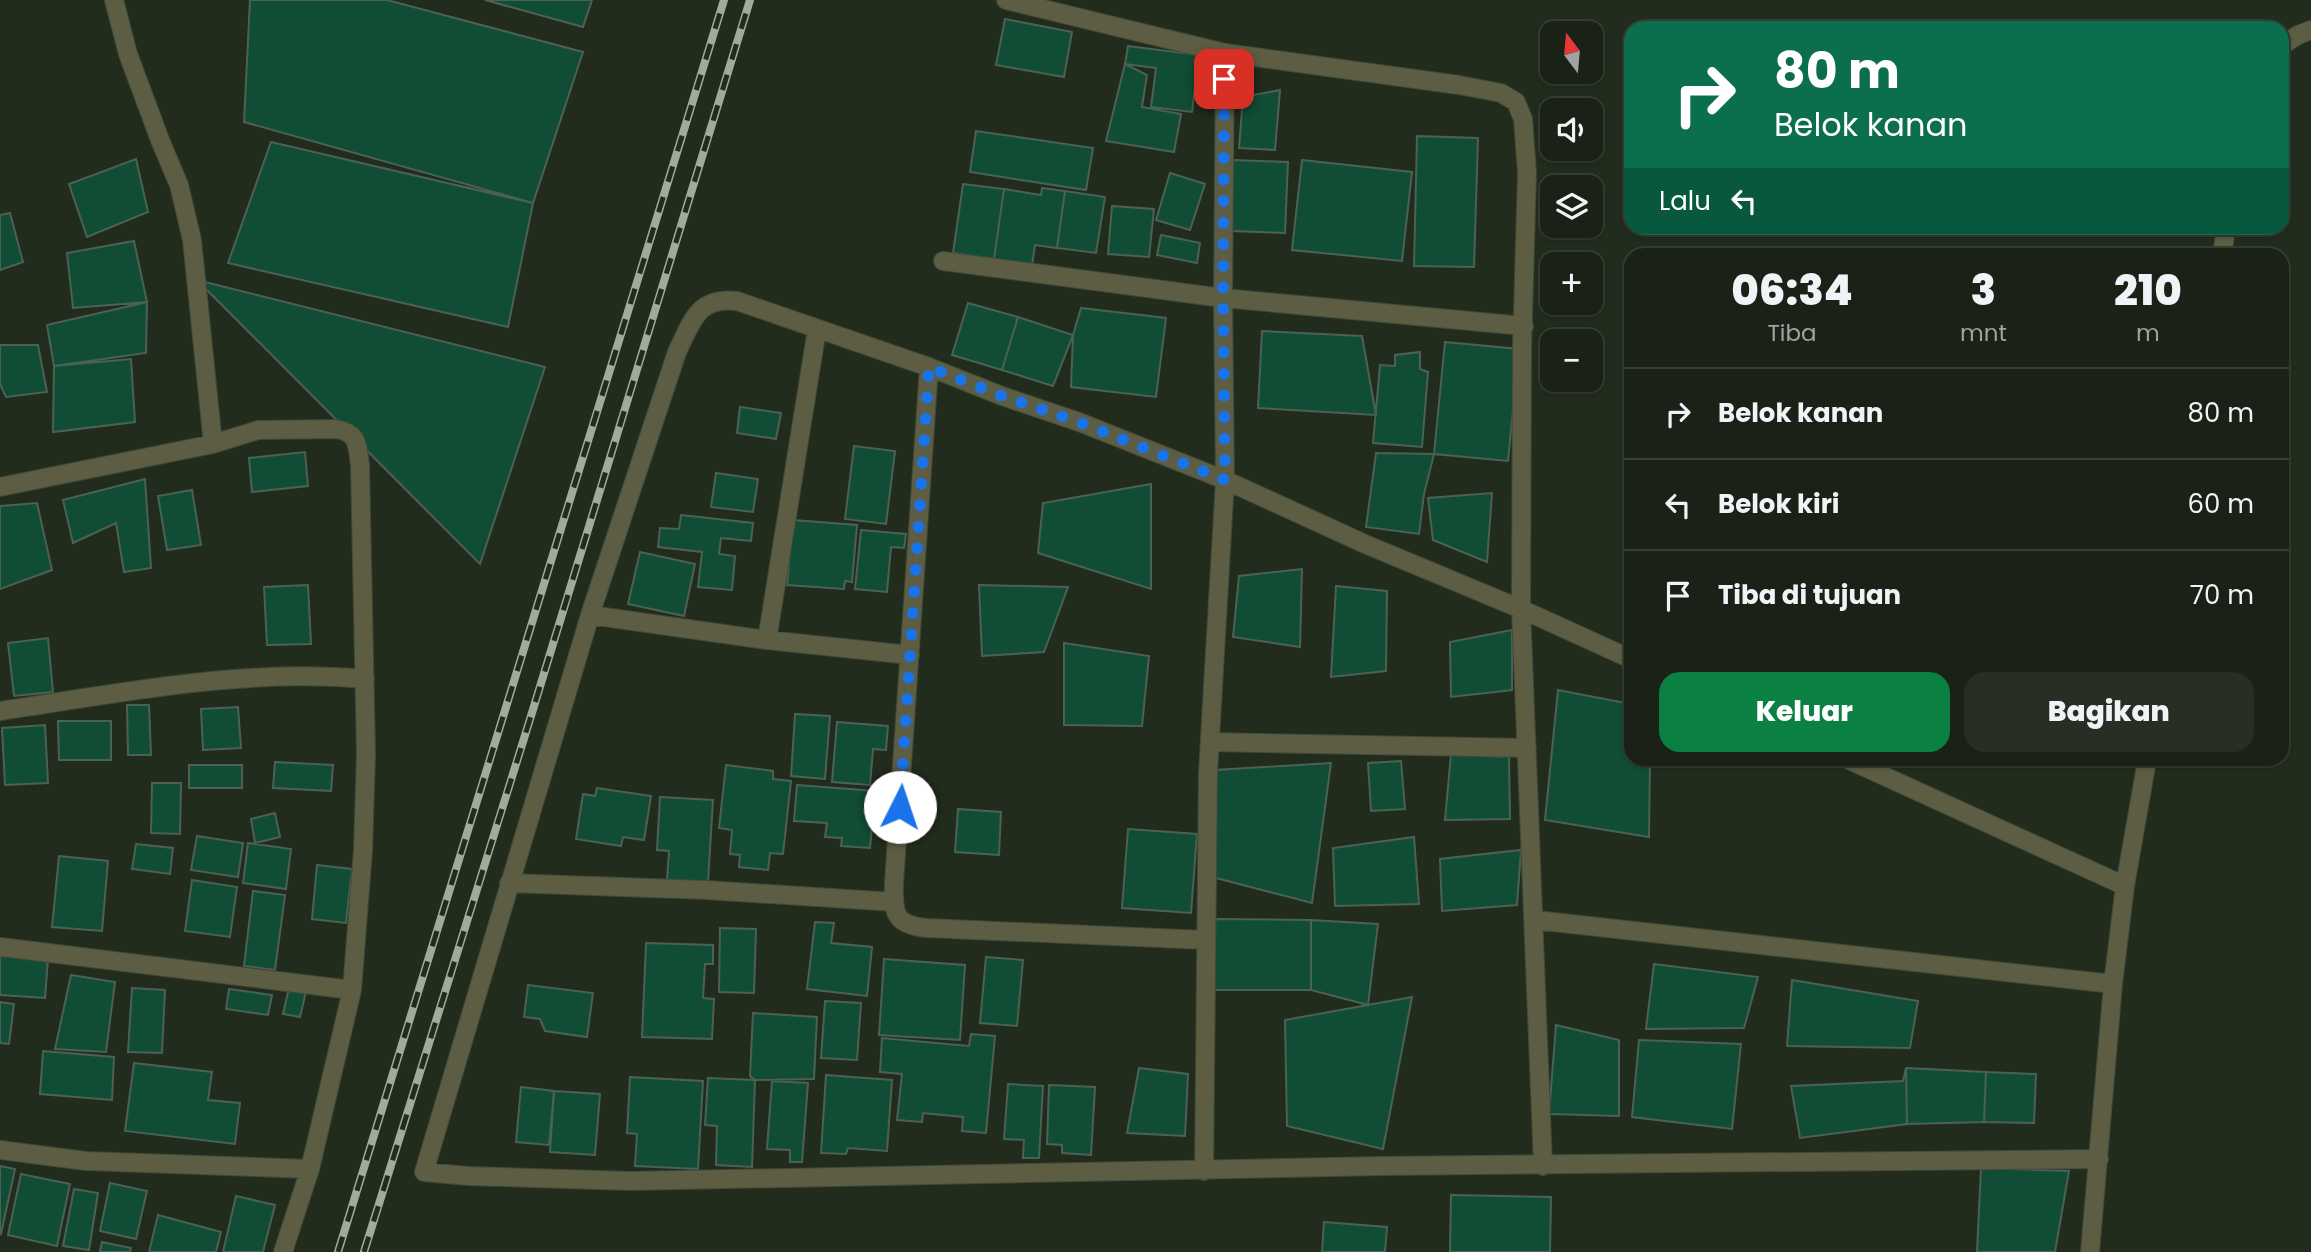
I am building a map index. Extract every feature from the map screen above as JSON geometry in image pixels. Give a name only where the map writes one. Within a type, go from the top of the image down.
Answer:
[{"type":"street","points":[[114,0],[128,54],[179,185],[189,229],[213,444]]},
{"type":"street","points":[[1006,0],[1225,53],[1459,85],[1501,93],[1516,102],[1523,119],[1527,173],[1521,609],[1543,1166]]},
{"type":"street","points":[[2289,41],[2298,34],[2311,30]]},
{"type":"street","points":[[1204,1171],[1205,940],[1210,742],[1225,480],[1225,53]]},
{"type":"street","points":[[943,261],[1223,298],[1524,326]]},
{"type":"street","points":[[1624,656],[1225,480],[1079,422],[737,301],[724,299],[704,305],[696,314],[677,352],[590,615],[424,1172],[631,1181],[2099,1159]]},
{"type":"street","points":[[767,640],[817,329]]},
{"type":"street","points":[[929,367],[894,902],[899,918],[910,927],[1205,940]]},
{"type":"street","points":[[0,487],[213,444],[258,430],[336,429],[348,431],[355,437],[362,485],[366,754],[363,850],[352,990],[310,1169],[283,1252]]},
{"type":"street","points":[[590,615],[767,640],[910,655]]},
{"type":"street","points":[[0,711],[206,681],[319,675],[365,679]]},
{"type":"street","points":[[1210,742],[1527,748]]},
{"type":"street","points":[[1862,766],[2124,886]]},
{"type":"street","points":[[2090,1252],[2124,886],[2146,766]]},
{"type":"street","points":[[509,883],[706,890],[894,902]]},
{"type":"street","points":[[1535,919],[2113,984]]},
{"type":"street","points":[[0,947],[352,990]]},
{"type":"street","points":[[0,1150],[86,1161],[310,1169]]},
{"type":"building","points":[[250,0],[387,0],[583,52],[533,203],[244,122]]},
{"type":"building","points":[[485,0],[592,0],[583,27]]},
{"type":"building","points":[[1005,19],[1072,32],[1064,77],[996,65]]},
{"type":"building","points":[[1128,46],[1199,55],[1192,112],[1151,107],[1156,68],[1125,64]]},
{"type":"building","points":[[1125,64],[1147,75],[1142,107],[1181,114],[1174,152],[1106,141]]},
{"type":"building","points":[[1280,90],[1275,150],[1239,148],[1243,97]]},
{"type":"building","points":[[976,131],[1093,148],[1086,190],[970,172]]},
{"type":"building","points":[[1417,136],[1478,138],[1474,267],[1414,266]]},
{"type":"building","points":[[271,142],[533,203],[508,327],[228,263]]},
{"type":"building","points":[[136,159],[148,212],[87,237],[69,184]]},
{"type":"building","points":[[1233,160],[1288,162],[1285,233],[1231,231]]},
{"type":"building","points":[[1302,160],[1412,172],[1402,261],[1292,250]]},
{"type":"building","points":[[1170,173],[1205,184],[1190,230],[1156,220]]},
{"type":"building","points":[[963,184],[1004,189],[994,259],[953,253]]},
{"type":"building","points":[[1042,188],[1065,191],[1057,248],[1035,245],[1032,265],[994,259],[1004,189],[1041,195]]},
{"type":"building","points":[[1065,191],[1105,197],[1096,253],[1057,248]]},
{"type":"building","points":[[1112,206],[1154,209],[1149,257],[1108,254]]},
{"type":"building","points":[[10,213],[23,262],[0,270],[0,215]]},
{"type":"building","points":[[1161,235],[1200,243],[1197,263],[1157,255]]},
{"type":"building","points":[[134,241],[147,302],[73,308],[67,253]]},
{"type":"building","points":[[197,280],[545,367],[480,564]]},
{"type":"building","points":[[147,302],[146,353],[54,366],[47,325]]},
{"type":"building","points":[[968,303],[1018,317],[1002,370],[952,355]]},
{"type":"building","points":[[1081,308],[1166,318],[1156,397],[1071,387],[1073,335]]},
{"type":"building","points":[[1018,317],[1073,335],[1053,386],[1002,370]]},
{"type":"building","points":[[1262,331],[1362,336],[1376,415],[1258,408]]},
{"type":"building","points":[[1445,342],[1519,349],[1508,461],[1434,454]]},
{"type":"building","points":[[0,345],[38,345],[47,392],[6,397],[0,384]]},
{"type":"building","points":[[1420,352],[1420,369],[1428,372],[1422,447],[1373,443],[1380,365],[1395,366],[1395,355]]},
{"type":"building","points":[[131,359],[135,422],[53,432],[54,366]]},
{"type":"building","points":[[740,407],[781,413],[776,439],[737,433]]},
{"type":"building","points":[[854,446],[895,451],[886,524],[845,519]]},
{"type":"building","points":[[305,452],[308,486],[252,492],[249,458]]},
{"type":"building","points":[[1376,453],[1434,454],[1424,494],[1419,534],[1366,527]]},
{"type":"building","points":[[716,473],[758,479],[753,512],[711,507]]},
{"type":"building","points":[[145,479],[151,568],[124,572],[116,523],[73,543],[63,500]]},
{"type":"building","points":[[1151,484],[1151,589],[1038,553],[1043,503]]},
{"type":"building","points":[[192,490],[201,545],[167,550],[158,496]]},
{"type":"building","points":[[1492,493],[1487,562],[1433,540],[1428,498]]},
{"type":"building","points":[[37,503],[52,570],[0,589],[0,506]]},
{"type":"building","points":[[681,515],[753,523],[751,541],[721,538],[719,554],[735,556],[732,590],[698,587],[702,552],[658,547],[660,528],[679,529]]},
{"type":"building","points":[[793,520],[857,525],[852,582],[845,581],[844,589],[787,585]]},
{"type":"building","points":[[861,530],[906,534],[904,548],[891,547],[887,592],[855,589]]},
{"type":"building","points":[[640,552],[695,564],[684,616],[628,604]]},
{"type":"building","points":[[1302,569],[1300,647],[1233,637],[1239,576]]},
{"type":"building","points":[[308,585],[311,644],[267,645],[264,587]]},
{"type":"building","points":[[979,585],[1068,587],[1044,652],[982,656]]},
{"type":"building","points":[[1336,586],[1387,591],[1386,671],[1331,677]]},
{"type":"building","points":[[1512,630],[1512,690],[1451,697],[1450,642]]},
{"type":"building","points":[[48,638],[53,692],[14,696],[8,643]]},
{"type":"building","points":[[1064,643],[1149,656],[1142,726],[1064,725]]},
{"type":"building","points":[[1558,690],[1624,703],[1624,766],[1650,766],[1649,837],[1545,820]]},
{"type":"building","points":[[127,705],[149,705],[151,755],[128,755]]},
{"type":"building","points":[[238,707],[241,748],[203,750],[201,709]]},
{"type":"building","points":[[795,714],[830,716],[825,779],[791,776]]},
{"type":"building","points":[[58,721],[111,721],[111,760],[59,760]]},
{"type":"building","points":[[837,722],[888,726],[886,750],[873,749],[870,785],[832,782]]},
{"type":"building","points":[[45,725],[48,783],[5,785],[2,728]]},
{"type":"building","points":[[1451,754],[1509,757],[1510,819],[1445,820]]},
{"type":"building","points":[[1401,761],[1405,809],[1371,811],[1368,763]]},
{"type":"building","points":[[275,762],[333,765],[331,791],[273,788]]},
{"type":"building","points":[[1331,763],[1312,903],[1212,877],[1215,770]]},
{"type":"building","points":[[189,765],[242,765],[242,788],[189,788]]},
{"type":"building","points":[[726,765],[773,771],[773,779],[791,781],[783,854],[770,853],[768,870],[739,867],[740,855],[730,854],[732,830],[719,828]]},
{"type":"building","points":[[152,783],[181,783],[180,834],[151,833]]},
{"type":"building","points":[[797,785],[875,791],[870,848],[841,846],[842,838],[825,837],[827,823],[794,821]]},
{"type":"building","points":[[597,788],[651,796],[644,840],[623,837],[621,846],[576,839],[583,794],[595,796]]},
{"type":"building","points":[[660,797],[713,800],[708,882],[667,880],[669,851],[657,850]]},
{"type":"building","points":[[958,809],[1001,812],[999,855],[955,852]]},
{"type":"building","points":[[275,813],[280,837],[255,843],[251,819]]},
{"type":"building","points":[[1128,829],[1197,834],[1191,913],[1122,908]]},
{"type":"building","points":[[197,836],[243,843],[238,877],[191,870]]},
{"type":"building","points":[[1414,837],[1419,904],[1335,906],[1333,848]]},
{"type":"building","points":[[248,843],[291,849],[286,889],[243,883]]},
{"type":"building","points":[[136,844],[173,848],[170,874],[132,869]]},
{"type":"building","points":[[1521,850],[1517,905],[1442,911],[1440,859]]},
{"type":"building","points":[[59,856],[108,861],[102,931],[52,927]]},
{"type":"building","points":[[317,865],[352,869],[346,923],[312,919]]},
{"type":"building","points":[[192,880],[237,887],[230,937],[185,931]]},
{"type":"building","points":[[253,891],[285,895],[275,970],[244,966]]},
{"type":"building","points":[[1213,919],[1311,920],[1311,990],[1212,990]]},
{"type":"building","points":[[1311,920],[1378,924],[1368,1005],[1311,990]]},
{"type":"building","points":[[815,922],[834,923],[831,943],[872,947],[867,996],[807,989]]},
{"type":"building","points":[[720,928],[756,929],[754,993],[719,992]]},
{"type":"building","points":[[646,943],[713,945],[713,964],[705,964],[703,998],[714,999],[712,1039],[642,1037]]},
{"type":"building","points":[[0,956],[48,959],[45,998],[0,995]]},
{"type":"building","points":[[986,957],[1023,960],[1017,1026],[980,1023]]},
{"type":"building","points":[[884,959],[965,965],[960,1040],[879,1035]]},
{"type":"building","points":[[1654,964],[1758,977],[1744,1028],[1646,1029]]},
{"type":"building","points":[[71,975],[115,982],[106,1052],[55,1049]]},
{"type":"building","points":[[1792,980],[1918,1001],[1910,1048],[1787,1046]]},
{"type":"building","points":[[290,983],[307,987],[300,1017],[283,1014]]},
{"type":"building","points":[[528,985],[593,993],[587,1037],[545,1031],[540,1019],[524,1017]]},
{"type":"building","points":[[132,988],[165,990],[162,1053],[128,1052]]},
{"type":"building","points":[[229,989],[272,995],[268,1015],[226,1009]]},
{"type":"building","points":[[1412,997],[1383,1149],[1287,1126],[1285,1020]]},
{"type":"building","points":[[825,1001],[861,1003],[857,1060],[821,1058]]},
{"type":"building","points":[[0,1002],[14,1004],[9,1044],[0,1043]]},
{"type":"building","points":[[753,1013],[817,1017],[814,1079],[755,1080],[750,1076]]},
{"type":"building","points":[[1556,1025],[1619,1040],[1619,1116],[1549,1114]]},
{"type":"building","points":[[971,1034],[995,1036],[986,1133],[962,1131],[963,1117],[923,1113],[922,1122],[897,1120],[902,1074],[880,1072],[882,1038],[969,1046]]},
{"type":"building","points":[[1639,1040],[1741,1044],[1732,1129],[1632,1117]]},
{"type":"building","points":[[43,1051],[114,1057],[112,1100],[40,1094]]},
{"type":"building","points":[[134,1063],[212,1072],[208,1100],[240,1103],[235,1144],[125,1131]]},
{"type":"building","points":[[1139,1068],[1188,1074],[1185,1136],[1127,1133]]},
{"type":"building","points":[[1906,1068],[1986,1072],[1984,1122],[1907,1124]]},
{"type":"building","points":[[1906,1068],[1907,1124],[1800,1138],[1791,1086],[1903,1081]]},
{"type":"building","points":[[1986,1072],[2036,1074],[2034,1123],[1984,1122]]},
{"type":"building","points":[[826,1075],[892,1080],[887,1151],[848,1148],[846,1154],[821,1153]]},
{"type":"building","points":[[630,1077],[703,1081],[698,1169],[635,1166],[637,1134],[627,1133]]},
{"type":"building","points":[[708,1078],[755,1080],[752,1167],[716,1165],[717,1126],[705,1125]]},
{"type":"building","points":[[772,1081],[808,1083],[802,1162],[790,1162],[790,1150],[767,1149]]},
{"type":"building","points":[[1008,1084],[1043,1086],[1039,1158],[1023,1158],[1024,1140],[1004,1139]]},
{"type":"building","points":[[1049,1085],[1095,1087],[1091,1155],[1062,1153],[1062,1145],[1047,1144]]},
{"type":"building","points":[[521,1087],[554,1091],[549,1145],[516,1142]]},
{"type":"building","points":[[554,1091],[600,1094],[595,1155],[550,1152]]},
{"type":"building","points":[[0,1166],[15,1169],[1,1234],[0,1233]]},
{"type":"building","points":[[1981,1168],[2069,1171],[2055,1252],[1977,1252]]},
{"type":"building","points":[[21,1174],[70,1184],[57,1246],[8,1235]]},
{"type":"building","points":[[110,1183],[147,1191],[136,1239],[100,1231]]},
{"type":"building","points":[[74,1189],[98,1193],[89,1250],[63,1246]]},
{"type":"building","points":[[1451,1195],[1551,1197],[1550,1252],[1450,1252]]},
{"type":"building","points":[[236,1196],[275,1205],[263,1252],[223,1252]]},
{"type":"building","points":[[158,1215],[221,1232],[216,1252],[149,1252]]},
{"type":"building","points":[[1324,1222],[1387,1227],[1385,1252],[1322,1252]]},
{"type":"building","points":[[102,1242],[131,1248],[130,1252],[100,1252]]},
{"type":"railway","points":[[338,1252],[724,0]]},
{"type":"railway","points":[[364,1252],[750,0]]},
{"type":"route","points":[[900,807],[929,367],[1079,422],[1225,480],[1224,79]]}]
